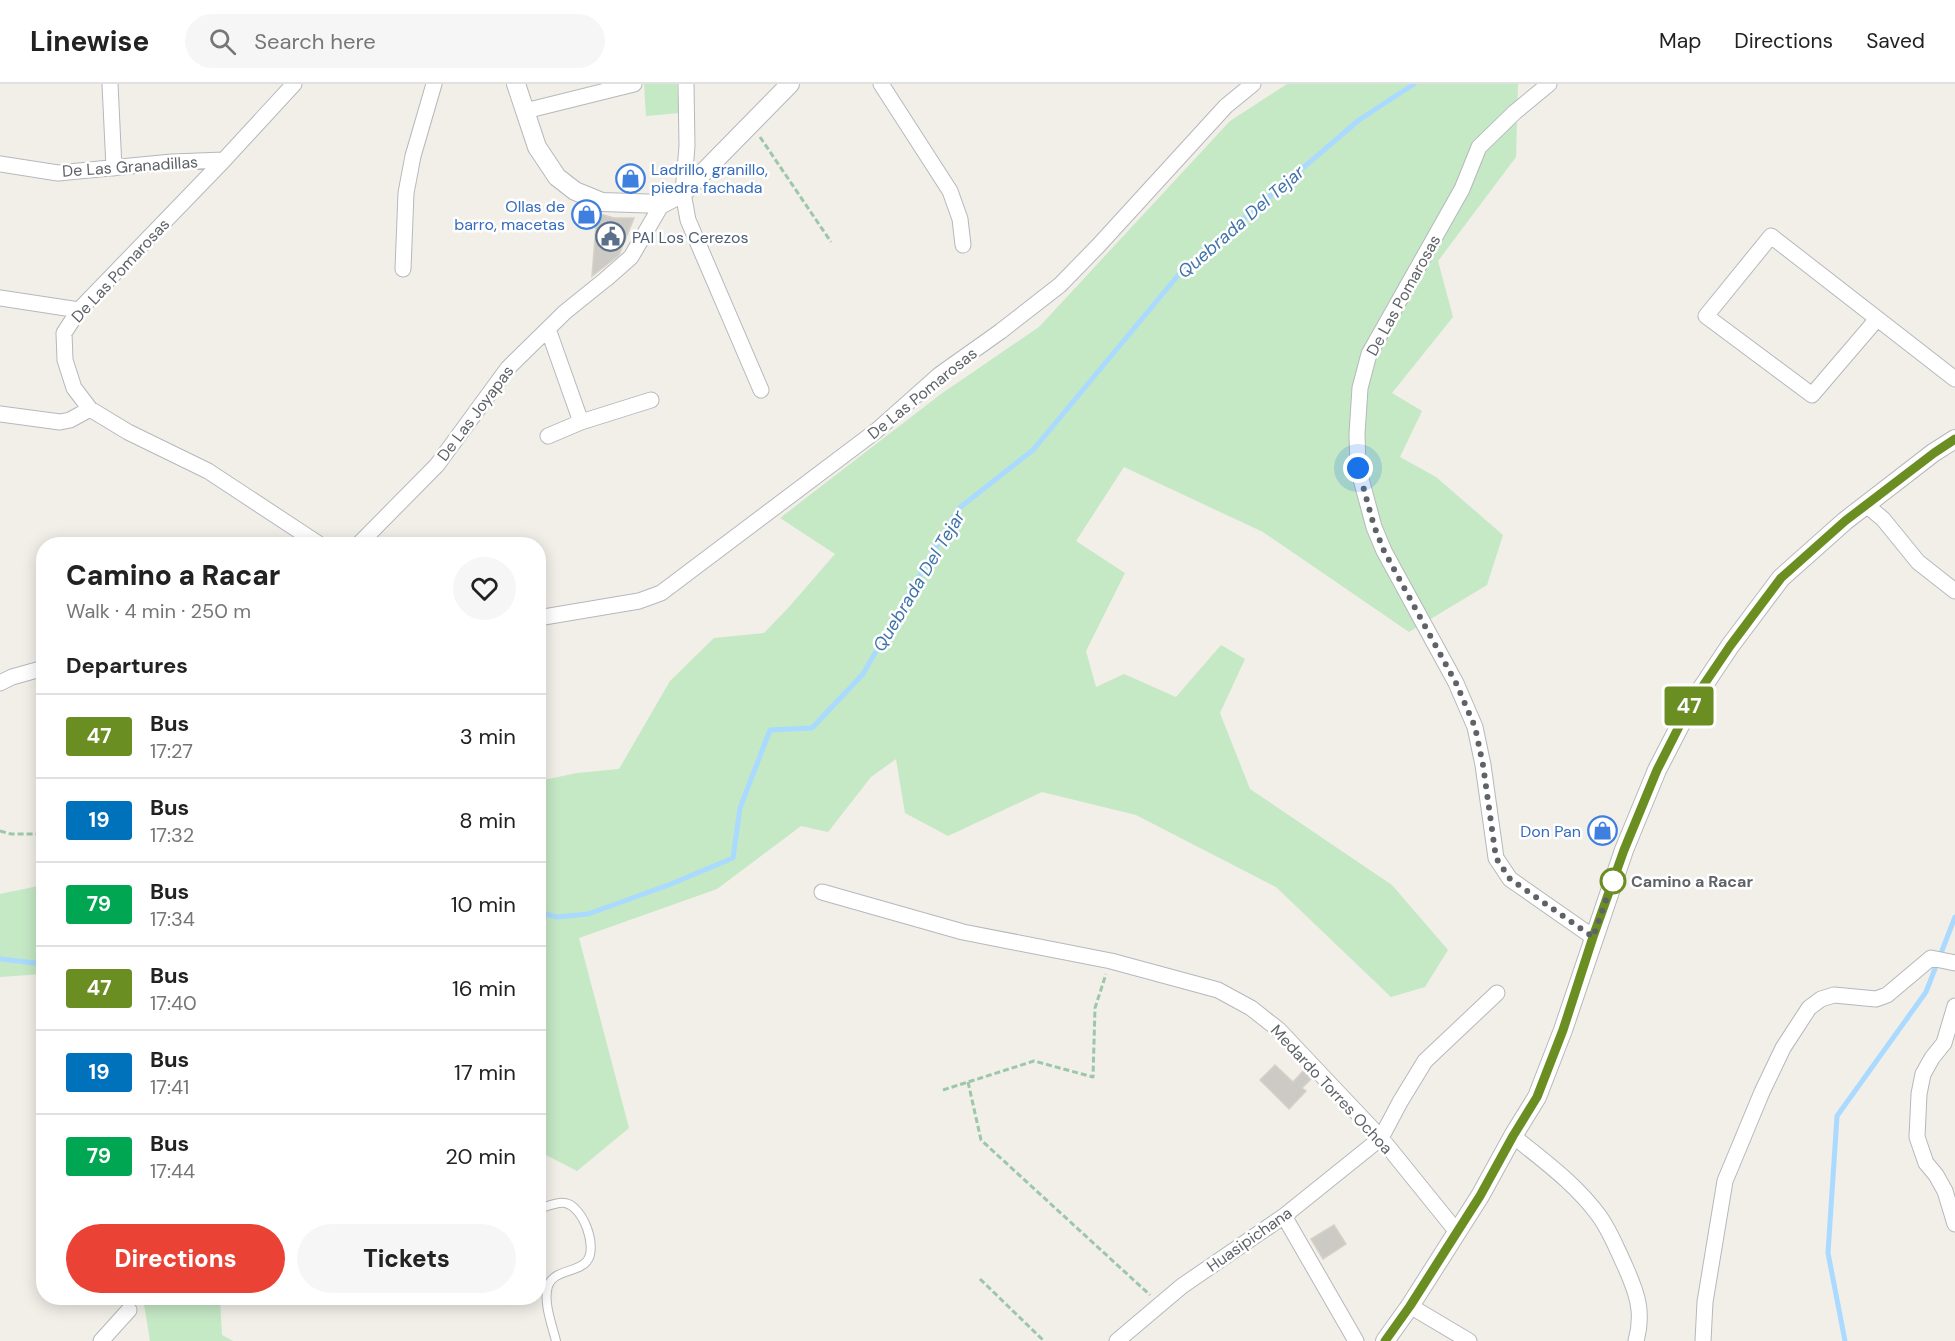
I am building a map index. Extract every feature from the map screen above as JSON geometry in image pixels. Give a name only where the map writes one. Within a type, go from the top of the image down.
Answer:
[{"type":"street","points":[[110,84],[114,168]]},
{"type":"street","name":"De Las Pomarosas","points":[[294,84],[79,310],[64,333],[65,360],[74,388],[90,409],[128,432],[208,471],[307,537]]},
{"type":"street","points":[[403,269],[406,193],[413,156],[434,84]]},
{"type":"street","points":[[516,84],[537,147],[557,177],[575,191],[602,202],[662,204],[683,193],[790,84]]},
{"type":"street","points":[[525,111],[634,84]]},
{"type":"street","points":[[686,84],[687,146],[683,193],[688,220],[761,390]]},
{"type":"street","points":[[881,84],[950,190],[960,219],[963,245]]},
{"type":"street","name":"De Las Pomarosas","points":[[546,617],[639,601],[661,593],[876,431],[939,375],[1060,285],[1226,106],[1253,84]]},
{"type":"street","name":"De Las Pomarosas","points":[[1549,84],[1515,112],[1479,147],[1461,189],[1369,354],[1360,388],[1357,434],[1358,468],[1374,526],[1384,551],[1456,683],[1475,727],[1483,765],[1496,858],[1510,879],[1593,937]]},
{"type":"street","name":"De Las Granadillas","points":[[0,164],[58,172],[171,162],[224,160]]},
{"type":"street","name":"De Las Joyapas","points":[[366,537],[437,465],[508,368],[548,329],[631,257],[662,204]]},
{"type":"street","points":[[1877,319],[1812,395],[1706,315],[1771,236],[1955,379]]},
{"type":"street","points":[[0,298],[79,310]]},
{"type":"street","points":[[548,329],[581,422]]},
{"type":"street","points":[[548,436],[581,422],[651,400]]},
{"type":"street","points":[[0,414],[60,422],[70,420],[90,409]]},
{"type":"street","points":[[1385,1341],[1480,1196],[1537,1097],[1563,1030],[1593,937],[1632,830],[1657,770],[1690,705],[1730,646],[1781,578],[1845,521],[1955,439]]},
{"type":"street","points":[[1866,505],[1883,519],[1918,562],[1955,591]]},
{"type":"street","points":[[0,683],[36,670]]},
{"type":"street","name":"Medardo Torres Ochoa","points":[[822,892],[963,932],[1111,961],[1218,990],[1251,1008],[1279,1030],[1381,1138],[1457,1232]]},
{"type":"street","points":[[1703,1341],[1705,1302],[1725,1181],[1783,1048],[1809,1008],[1821,999],[1834,995],[1876,999],[1887,994],[1931,958],[1955,963]]},
{"type":"street","points":[[1381,1138],[1425,1061],[1497,993]]},
{"type":"street","points":[[1955,1006],[1944,1042],[1923,1074],[1919,1094],[1917,1137],[1926,1163],[1945,1191],[1955,1224]]},
{"type":"street","points":[[1513,1136],[1557,1170],[1599,1216],[1610,1233],[1635,1287],[1639,1306],[1639,1329],[1636,1341]]},
{"type":"street","name":"Huasipichana","points":[[1117,1341],[1182,1286],[1284,1216],[1381,1138]]},
{"type":"street","points":[[1284,1216],[1356,1341]]},
{"type":"street","points":[[1410,1306],[1469,1341]]},
{"type":"street","points":[[101,1341],[129,1310]]},
{"type":"lane","points":[[546,1207],[563,1202],[574,1206],[581,1215],[591,1241],[592,1255],[585,1264],[554,1278],[548,1286],[547,1302],[556,1341]]},
{"type":"path","points":[[751,123],[831,242]]},
{"type":"path","points":[[0,831],[11,834],[36,834]]},
{"type":"path","points":[[943,1090],[1034,1061],[1093,1077],[1095,1008],[1111,961]]},
{"type":"path","points":[[968,1082],[981,1140],[1160,1305]]},
{"type":"path","points":[[980,1279],[1044,1341]]},
{"type":"green space","points":[[644,84],[677,84],[679,113],[646,116]]},
{"type":"green space","points":[[1287,84],[1518,84],[1516,157],[1438,261],[1453,317],[1392,393],[1422,411],[1400,457],[1436,477],[1503,535],[1487,585],[1409,632],[1263,532],[1124,467],[1076,541],[1125,573],[1086,651],[1096,687],[1124,674],[1176,697],[1221,645],[1245,659],[1220,713],[1250,789],[1392,885],[1448,950],[1425,987],[1391,997],[1276,887],[1136,815],[1042,792],[948,836],[905,813],[896,759],[871,777],[828,832],[801,826],[717,889],[579,938],[629,1128],[577,1171],[546,1155],[546,780],[577,773],[619,769],[670,681],[714,638],[764,633],[835,554],[780,518],[941,394],[1039,327],[1230,121]]},
{"type":"green space","points":[[36,886],[36,974],[0,977],[0,894]]},
{"type":"green space","points":[[144,1305],[220,1305],[222,1335],[233,1341],[150,1341]]},
{"type":"building","name":"PAI Los Cerezos","points":[[597,213],[614,218],[634,218],[619,255],[592,276]]},
{"type":"building","points":[[1275,1065],[1293,1082],[1303,1071],[1311,1079],[1302,1088],[1306,1091],[1289,1109],[1260,1080]]},
{"type":"building","points":[[1334,1225],[1346,1244],[1323,1259],[1311,1239]]},
{"type":"waterway","name":"Quebrada Del Tejar","points":[[546,914],[557,917],[588,914],[671,884],[733,858],[740,808],[770,730],[812,728],[863,674],[958,509],[1033,450],[1180,273],[1359,120],[1414,84]]},
{"type":"waterway","points":[[1845,1341],[1828,1253],[1837,1116],[1926,992],[1955,917]]},
{"type":"waterway","name":"Quebrada Del Tejar","points":[[0,959],[36,963]]},
{"type":"bus line","name":"47","points":[[1385,1341],[1480,1196],[1537,1097],[1563,1030],[1624,850],[1657,770],[1690,705],[1730,646],[1781,578],[1845,521],[1955,439]]},
{"type":"place","name":"Ladrillo, granillo, piedra fachada","points":[[630,178]]},
{"type":"place","name":"Ollas de barro, macetas","points":[[586,215]]},
{"type":"place","name":"PAI Los Cerezos","points":[[611,237]]},
{"type":"place","name":"Don Pan","points":[[1602,831]]},
{"type":"place","name":"Camino a Racar","points":[[1613,881]]},
{"type":"route","points":[[1358,468],[1374,526],[1384,551],[1456,683],[1475,727],[1483,765],[1496,858],[1510,879],[1593,937],[1616,872],[1613,881]]}]
